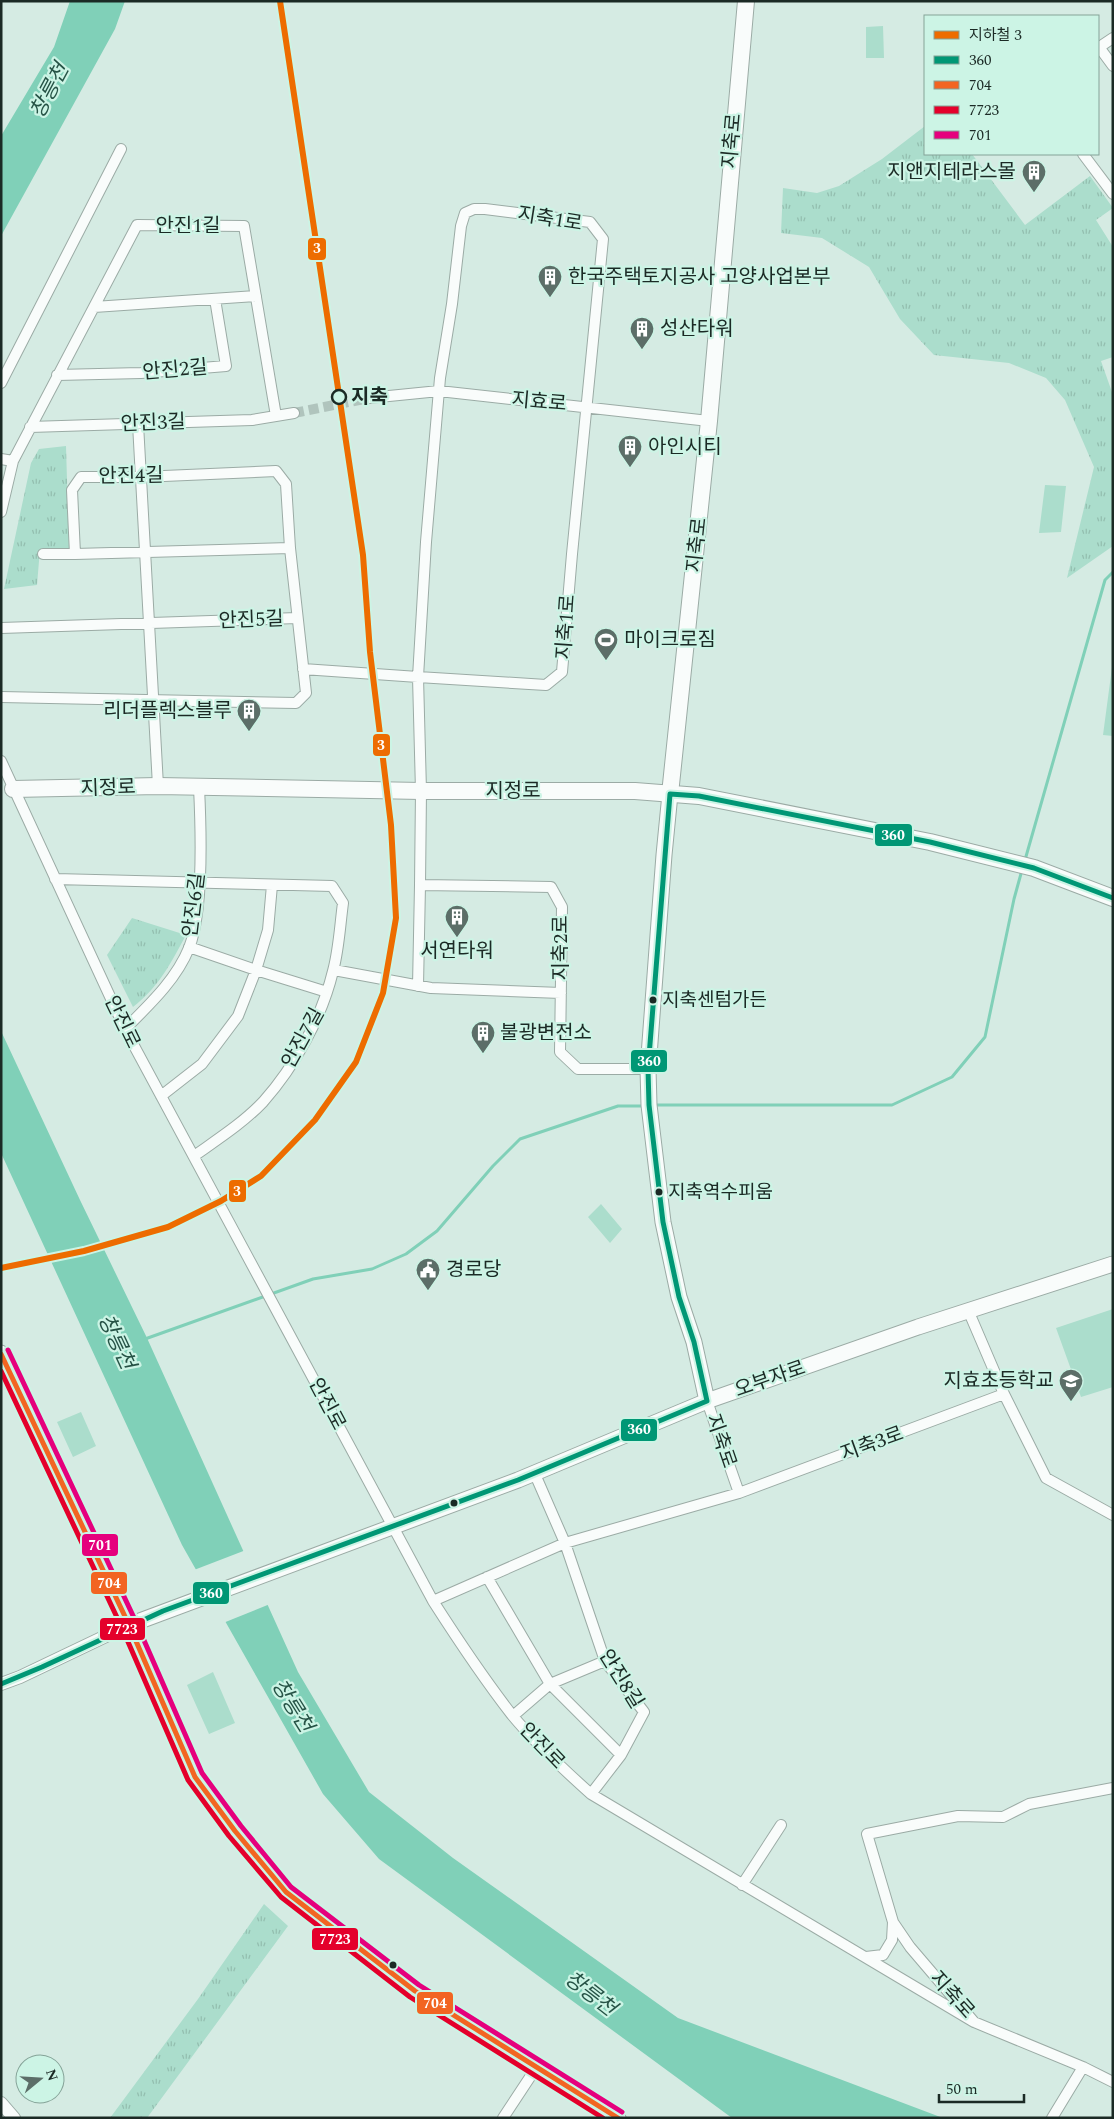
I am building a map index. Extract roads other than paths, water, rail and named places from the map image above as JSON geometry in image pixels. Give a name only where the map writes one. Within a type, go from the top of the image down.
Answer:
[{"type":"main road","name":"지축로","points":[[707,1401],[694,1342],[679,1297],[663,1222],[650,1124],[648,1069],[664,855],[709,421],[726,202],[746,1]]},
{"type":"main road","name":"지정로","points":[[13,789],[158,786],[421,791],[635,791],[699,796],[910,837],[1034,868],[1113,898]]},
{"type":"main road","name":"오부자로","points":[[129,1625],[392,1525],[473,1497],[707,1401],[968,1310],[1113,1264]]},
{"type":"main road","points":[[1,1353],[129,1625],[195,1776],[234,1831],[286,1892],[415,1991],[618,2118]]},
{"type":"street","points":[[1113,38],[1099,48],[1113,66]]},
{"type":"street","points":[[1,383],[121,149]]},
{"type":"street","points":[[1084,155],[1113,194]]},
{"type":"street","name":"지축1로","points":[[418,677],[546,685],[562,672],[602,239],[590,222],[474,209],[465,214],[461,226],[439,391],[426,542],[418,677],[421,791]]},
{"type":"street","name":"안진1길","points":[[30,428],[137,226],[244,226],[276,416]]},
{"type":"street","points":[[94,308],[256,296]]},
{"type":"street","name":"안진2길","points":[[57,376],[141,373],[226,366],[215,299]]},
{"type":"street","name":"지효로","points":[[369,398],[439,391],[709,421]]},
{"type":"street","points":[[276,416],[294,413]]},
{"type":"street","name":"안진3길","points":[[30,428],[252,420],[276,416]]},
{"type":"street","points":[[138,424],[158,786]]},
{"type":"street","points":[[1,512],[13,461],[30,428]]},
{"type":"street","points":[[1,459],[13,461]]},
{"type":"street","name":"안진4길","points":[[75,554],[72,490],[81,477],[141,477],[276,471],[286,484],[290,548]]},
{"type":"street","points":[[43,554],[290,548],[297,618]]},
{"type":"street","name":"안진5길","points":[[1,628],[297,618],[306,693],[296,703],[1,697]]},
{"type":"street","points":[[303,669],[418,677]]},
{"type":"street","name":"안진로","points":[[1,761],[125,1029],[433,1601],[470,1657],[513,1716],[555,1762],[591,1794],[974,2022]]},
{"type":"street","name":"안진6길","points":[[125,1029],[157,997],[189,948],[197,912],[199,884],[199,787]]},
{"type":"street","points":[[418,986],[421,791]]},
{"type":"street","points":[[55,879],[272,885],[268,930],[256,970],[238,1016],[202,1064],[161,1096]]},
{"type":"street","name":"안진7길","points":[[194,1156],[231,1130],[263,1102],[293,1062],[319,1013],[334,970],[343,903],[332,886],[272,885]]},
{"type":"street","name":"지축2로","points":[[420,885],[551,887],[562,907],[560,1052],[578,1069],[648,1069]]},
{"type":"street","points":[[189,948],[327,992]]},
{"type":"street","points":[[334,970],[418,986],[561,993]]},
{"type":"street","points":[[968,1310],[1004,1394],[1046,1478],[1113,1516]]},
{"type":"street","name":"지축3로","points":[[739,1493],[1004,1394]]},
{"type":"street","name":"지축로","points":[[707,1401],[739,1493]]},
{"type":"street","name":"안진8길","points":[[534,1472],[566,1543],[605,1661],[644,1712],[621,1755],[591,1794]]},
{"type":"street","points":[[433,1601],[566,1543],[739,1493]]},
{"type":"street","points":[[487,1577],[550,1684],[621,1755]]},
{"type":"street","points":[[1,1684],[20,1677],[129,1625]]},
{"type":"street","points":[[513,1716],[550,1684],[605,1661]]},
{"type":"street","name":"지축로","points":[[1113,1788],[1030,1804],[1002,1817],[958,1816],[867,1834],[893,1922],[910,1947],[974,2022],[1083,2067],[1113,2082]]},
{"type":"street","points":[[742,1885],[781,1825]]},
{"type":"street","points":[[866,1957],[883,1955],[892,1940],[893,1922]]},
{"type":"street","points":[[1052,2117],[1083,2067]]},
{"type":"street","points":[[503,2118],[536,2068]]},
{"type":"street","points":[[1,2103],[14,2118]]},
{"type":"water","name":"창릉천","points":[[70,1],[125,1],[115,29],[1,236],[1,136],[54,47]]},
{"type":"water","name":"창릉천","points":[[1,1031],[147,1338],[298,1672],[369,1792],[453,1858],[678,2018],[943,2118],[732,2118],[379,1859],[323,1794],[182,1545],[1,1153]]},
{"type":"waterway","points":[[1025,860],[1105,580],[1113,572]]},
{"type":"waterway","points":[[652,1105],[892,1105],[952,1077],[985,1037],[1014,899],[1022,870]]},
{"type":"waterway","points":[[145,1339],[313,1279],[372,1269],[406,1254],[437,1231],[493,1166],[520,1139],[618,1106],[643,1106]]},
{"type":"tunnel","points":[[294,413],[369,398]]},
{"type":"metro line","name":"3","points":[[1,1268],[84,1251],[168,1227],[221,1201],[261,1176],[315,1120],[356,1062],[383,993],[396,918],[391,825],[370,652],[363,555],[280,1]]},
{"type":"place","name":"지앤지테라스몰","points":[[1034,193]]},
{"type":"place","name":"한국주택토지공사 고양사업본부","points":[[550,298]]},
{"type":"place","name":"성산타워","points":[[642,350]]},
{"type":"place","name":"지축","points":[[339,397]]},
{"type":"place","name":"아인시티","points":[[630,468]]},
{"type":"place","name":"마이크로짐","points":[[606,661]]},
{"type":"place","name":"리더플렉스블루","points":[[249,732]]},
{"type":"place","name":"서연타워","points":[[457,938]]},
{"type":"place","name":"지축센텀가든","points":[[653,1000]]},
{"type":"place","name":"불광변전소","points":[[483,1054]]},
{"type":"place","name":"지축역수피움","points":[[659,1192]]},
{"type":"place","name":"경로당","points":[[428,1291]]},
{"type":"place","name":"지효초등학교","points":[[1071,1402]]}]
